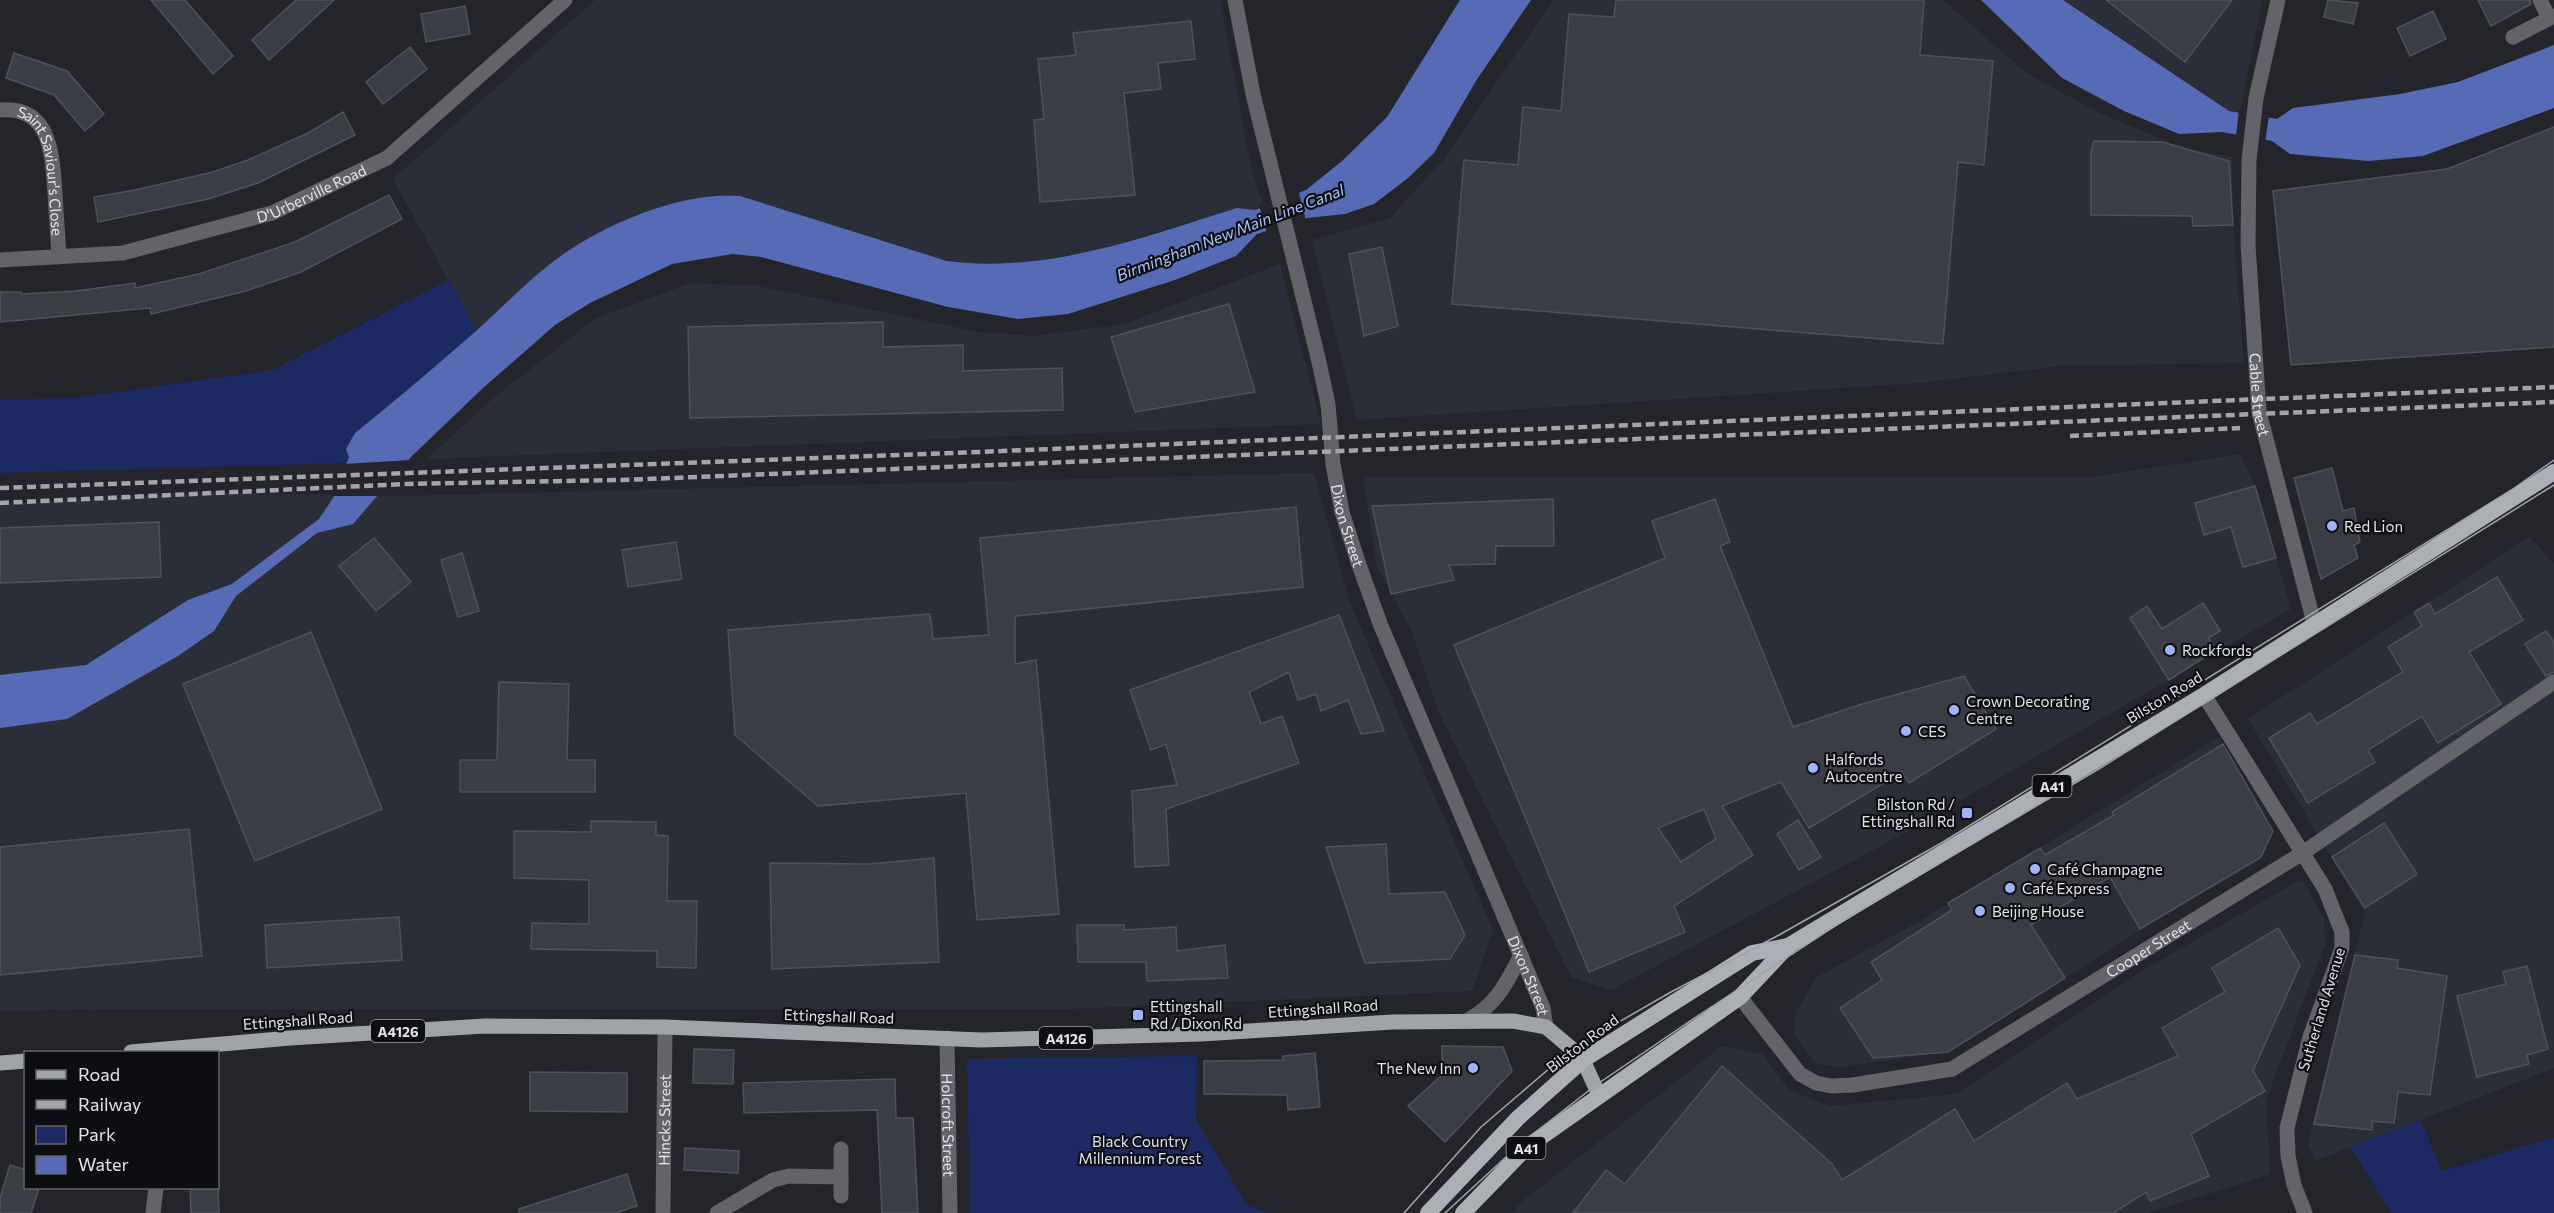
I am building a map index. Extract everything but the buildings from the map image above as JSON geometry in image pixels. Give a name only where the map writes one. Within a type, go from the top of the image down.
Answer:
[{"type":"highway","name":"Bilston Road","points":[[1463,1213],[1527,1147],[1740,997],[1788,946],[2204,695],[2554,472]]},
{"type":"highway","name":"Bilston Road","points":[[1428,1213],[1518,1118],[1583,1060],[1752,953],[1788,946]]},
{"type":"main road","name":"Ettingshall Road","points":[[165,1051],[290,1038],[485,1026],[665,1027],[981,1040],[1202,1034],[1393,1022],[1468,1020],[1528,1022],[1546,1027]]},
{"type":"main road","points":[[1546,1027],[1583,1060],[1599,1095]]},
{"type":"main road","points":[[0,1063],[24,1061]]},
{"type":"street","name":"D'Urberville Road","points":[[0,260],[123,253],[272,213],[387,158],[565,0]]},
{"type":"street","name":"Dixon Street","points":[[1235,0],[1275,183],[1328,404],[1333,464],[1342,512],[1381,626],[1543,1008],[1546,1027]]},
{"type":"street","name":"Cable Street","points":[[2278,0],[2256,98],[2249,160],[2248,245],[2259,412],[2314,623]]},
{"type":"street","points":[[2513,38],[2552,17],[2540,0]]},
{"type":"street","name":"Saint Saviour's Close","points":[[0,110],[14,109],[29,114],[43,130],[52,148],[59,257]]},
{"type":"street","name":"Cooper Street","points":[[1740,997],[1800,1074],[1816,1083],[1831,1086],[1853,1085],[1952,1070],[2301,854],[2554,682]]},
{"type":"street","name":"Sutherland Avenue","points":[[2204,695],[2301,854],[2325,889],[2342,932],[2342,948],[2310,1037],[2287,1128],[2288,1156],[2294,1185],[2305,1213]]},
{"type":"street","points":[[1468,1020],[1485,1011],[1498,996],[1521,955]]},
{"type":"street","name":"Hincks Street","points":[[663,1213],[665,1027]]},
{"type":"street","name":"Holcroft Street","points":[[947,1038],[950,1213]]},
{"type":"street","points":[[841,1149],[842,1196]]},
{"type":"street","points":[[717,1213],[773,1180],[789,1176],[841,1177]]},
{"type":"street","points":[[153,1213],[156,1189]]},
{"type":"shaded area","points":[[595,0],[1220,0],[1252,172],[1263,203],[1255,210],[1237,208],[1092,252],[1032,262],[977,265],[947,261],[871,240],[740,196],[719,194],[640,215],[601,232],[561,256],[476,331],[393,179]]},
{"type":"shaded area","points":[[1553,0],[1943,0],[2025,72],[2099,113],[2184,148],[2232,157],[2233,225],[2244,363],[2060,366],[1919,383],[1357,420],[1312,240],[1390,218],[1444,159]]},
{"type":"shaded area","points":[[2063,0],[2262,0],[2240,113],[2229,111]]},
{"type":"shaded area","points":[[1280,264],[1321,424],[427,459],[491,400],[596,318],[691,283],[759,286],[979,332],[1034,336],[1124,324]]},
{"type":"shaded area","points":[[2240,454],[2255,486],[2291,609],[1885,844],[1611,990],[1571,977],[1439,713],[1412,632],[1377,567],[1363,477],[2092,477]]},
{"type":"shaded area","points":[[1314,473],[1350,603],[1493,930],[1472,991],[1070,1009],[0,1010],[0,504],[203,492],[399,496]]},
{"type":"shaded area","points":[[2529,537],[2554,563],[2554,1068],[2315,1161],[2308,1143],[2365,913],[2248,719]]},
{"type":"shaded area","points":[[2219,737],[2273,831],[2262,859],[2171,911],[1949,1051],[1845,1067],[1816,1064],[1794,1034],[1796,1012],[1817,977],[1925,918]]},
{"type":"shaded area","points":[[2302,879],[2324,919],[2325,944],[2266,1100],[2270,1174],[2149,1213],[1511,1213],[1519,1204],[1722,1046],[1762,1054],[1789,1090],[1830,1106],[1957,1094],[2147,968]]},
{"type":"green space","points":[[449,280],[476,331],[355,433],[346,463],[0,473],[0,400],[75,398],[273,370]]},
{"type":"green space","name":"Black Country Millennium Forest","points":[[1197,1056],[1196,1120],[1247,1205],[1267,1213],[970,1213],[967,1059]]},
{"type":"green space","points":[[2421,1120],[2442,1171],[2554,1137],[2554,1213],[2392,1213],[2350,1147]]},
{"type":"water","name":"Birmingham New Main Line Canal","points":[[1460,0],[1531,0],[1476,81],[1434,153],[1408,178],[1374,204],[1345,214],[1307,218],[1257,234],[1236,256],[1175,280],[1068,314],[1018,319],[948,307],[761,257],[733,254],[672,264],[590,303],[555,325],[483,388],[411,457],[353,524],[317,533],[236,596],[214,631],[178,656],[67,719],[0,728],[0,675],[86,665],[188,600],[232,584],[319,519],[333,498],[349,457],[346,449],[355,433],[461,344],[539,273],[580,243],[623,221],[671,204],[718,196],[740,196],[947,261],[985,264],[1058,258],[1131,241],[1237,208],[1255,210],[1306,190],[1342,161],[1387,117]]},
{"type":"water","points":[[1981,0],[2063,0],[2229,111],[2277,119],[2293,108],[2400,94],[2458,82],[2554,45],[2554,108],[2423,156],[2369,161],[2290,154],[2272,141],[2222,132],[2179,134],[2124,111],[2062,78]]},
{"type":"pier","points":[[2239,109],[2269,115],[2265,143],[2236,137]]},
{"type":"pier","points":[[1298,189],[1306,221],[1267,233],[1259,205]]},
{"type":"pier","points":[[412,460],[380,496],[330,496],[343,464]]},
{"type":"tram line","points":[[1404,1213],[1481,1127],[1572,1049],[1943,842],[2513,489],[2554,460]]},
{"type":"tram line","points":[[1445,1213],[1518,1146],[1596,1085],[1699,1015],[1844,920],[2102,767],[2554,485]]},
{"type":"railway","points":[[0,488],[954,453],[2554,387]]},
{"type":"railway","points":[[0,503],[406,484],[622,480],[2554,402]]},
{"type":"railway","points":[[2070,436],[2240,428]]},
{"type":"place","name":"Red Lion","points":[[2332,526]]},
{"type":"place","name":"Rockfords","points":[[2170,650]]},
{"type":"place","name":"Crown Decorating Centre","points":[[1954,710]]},
{"type":"place","name":"CES","points":[[1906,731]]},
{"type":"place","name":"Halfords Autocentre","points":[[1813,768]]},
{"type":"place","name":"Bilston Rd / Ettingshall Rd","points":[[1967,813]]},
{"type":"place","name":"Café Champagne","points":[[2035,869]]},
{"type":"place","name":"Café Express","points":[[2010,888]]},
{"type":"place","name":"Beijing House","points":[[1980,911]]},
{"type":"place","name":"Ettingshall Rd / Dixon Rd","points":[[1138,1015]]},
{"type":"place","name":"The New Inn","points":[[1473,1068]]}]
